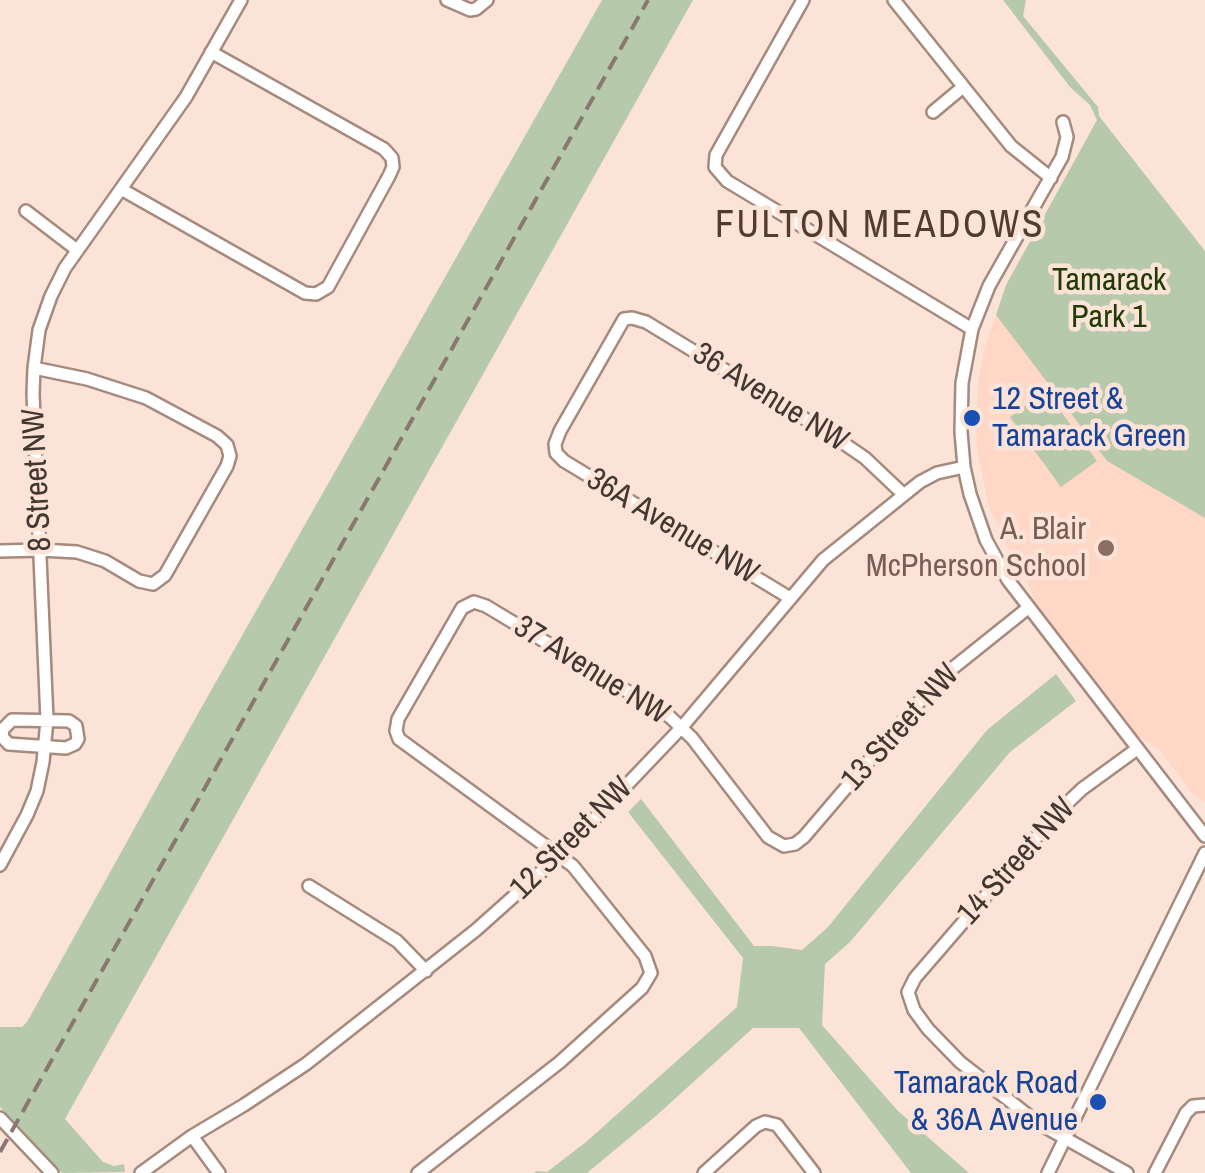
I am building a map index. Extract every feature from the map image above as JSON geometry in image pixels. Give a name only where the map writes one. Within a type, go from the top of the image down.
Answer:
[{"type":"street","name":"8 Street NW","points":[[0,866],[32,803],[41,774],[48,720],[34,368],[39,330],[57,282],[186,97],[241,0]]},
{"type":"street","points":[[448,0],[466,9],[476,9],[488,0]]},
{"type":"street","points":[[803,0],[716,155],[715,167],[727,181],[972,329]]},
{"type":"street","points":[[894,0],[1011,146],[1051,178]]},
{"type":"street","points":[[121,189],[305,293],[316,294],[328,287],[392,172],[392,158],[384,149],[211,52]]},
{"type":"street","points":[[933,112],[964,87]]},
{"type":"street","points":[[1064,122],[1066,148],[990,286],[972,329],[962,383],[960,432],[964,467],[986,540],[1008,580],[1205,836]]},
{"type":"street","points":[[26,211],[77,250]]},
{"type":"street","name":"36 Avenue NW","points":[[556,453],[560,432],[618,328],[628,318],[646,322],[833,436],[865,458],[903,494]]},
{"type":"street","points":[[0,551],[66,550],[87,554],[139,581],[153,584],[165,575],[229,462],[227,444],[146,398],[88,378],[34,368]]},
{"type":"street","name":"36A Avenue NW","points":[[556,453],[790,598]]},
{"type":"street","name":"12 Street NW","points":[[141,1173],[306,1064],[496,913],[560,855],[682,727],[823,560],[903,494],[937,473],[964,467]]},
{"type":"street","name":"37 Avenue NW","points":[[560,855],[399,739],[396,731],[398,720],[460,612],[472,602],[486,606],[670,717],[768,837],[778,844]]},
{"type":"street","name":"13 Street NW","points":[[778,844],[789,846],[800,841],[938,680],[1028,608]]},
{"type":"street","points":[[12,720],[48,720],[73,723],[78,732],[76,744],[45,748],[9,744],[2,738],[2,730],[12,720]]},
{"type":"street","name":"14 Street NW","points":[[1065,1140],[1028,1116],[949,1052],[914,1010],[909,987],[1060,810],[1082,789],[1137,750]]},
{"type":"street","points":[[1048,1173],[1205,853]]},
{"type":"street","points":[[418,1173],[560,1062],[642,988],[651,973],[644,956],[580,874],[560,855]]},
{"type":"street","points":[[309,886],[397,941],[426,971]]},
{"type":"street","points":[[1156,1173],[1186,1112],[1202,1104]]},
{"type":"street","points":[[0,1118],[52,1173]]},
{"type":"street","points":[[704,1173],[756,1126],[769,1122],[780,1129],[814,1173]]},
{"type":"street","points":[[192,1136],[219,1173]]},
{"type":"street","points":[[1065,1140],[1127,1173]]},
{"type":"shaded area","name":"A. Blair McPherson School","points":[[996,315],[1107,461],[1205,518],[1205,802],[1193,794],[1159,749],[1128,730],[1043,621],[989,507],[976,430],[978,381]]},
{"type":"green space","points":[[602,0],[693,0],[65,1119],[103,1162],[124,1164],[125,1172],[62,1173],[0,1107],[0,1027],[22,1027],[27,1022]]},
{"type":"green space","name":"Tamarack Park 1","points":[[1003,0],[1026,0],[1023,16],[1098,107],[1099,116],[1205,251],[1205,518],[1107,461],[996,315],[1006,285],[1097,120],[1090,105],[1070,87]]},
{"type":"green space","points":[[1046,391],[1097,461],[1061,487],[1010,417]]},
{"type":"green space","points":[[1056,674],[1076,701],[1010,752],[850,942],[825,964],[822,1025],[898,1111],[969,1173],[911,1173],[799,1028],[753,1028],[587,1173],[534,1173],[547,1172],[586,1142],[737,1007],[743,958],[628,812],[641,799],[754,946],[802,950],[828,927],[987,730]]},
{"type":"railway","points":[[0,1152],[648,0]]},
{"type":"place","name":"12 Street & Tamarack Green","points":[[972,418]]},
{"type":"place","name":"A. Blair McPherson School","points":[[1106,548]]},
{"type":"place","name":"Tamarack Road & 36A Avenue","points":[[1098,1102]]},
{"type":"district","name":"FULTON MEADOWS","points":[[880,227]]}]
